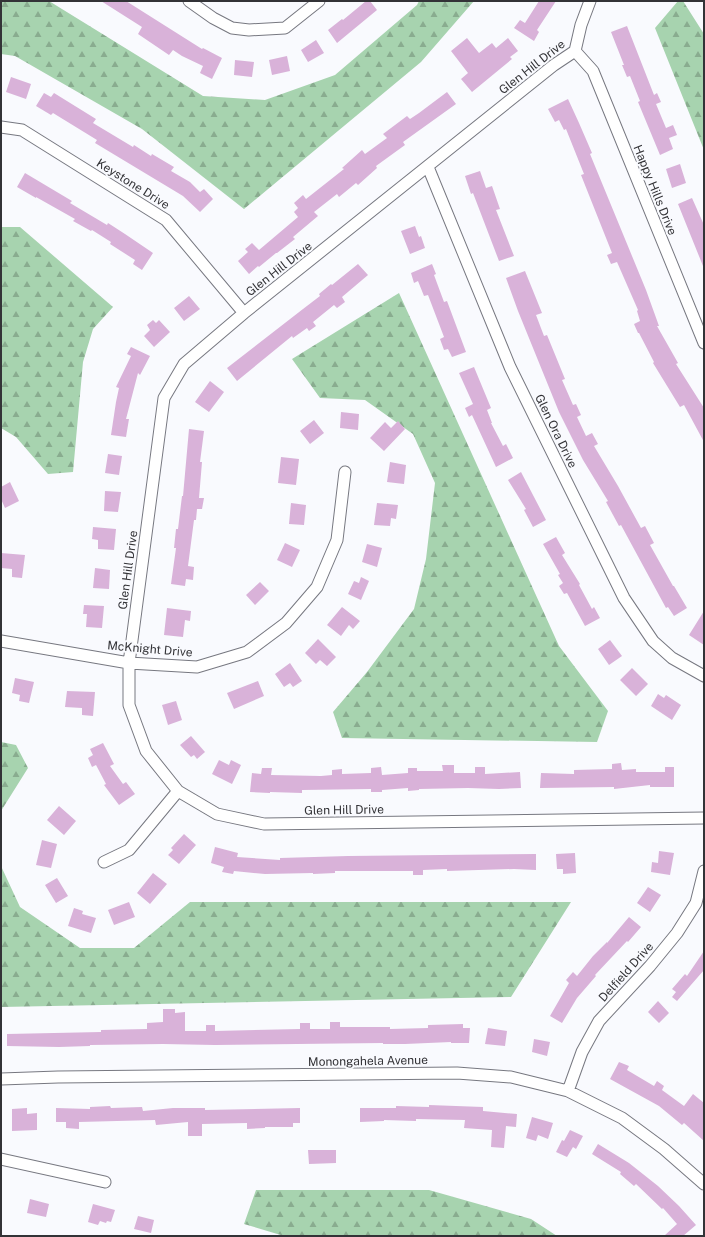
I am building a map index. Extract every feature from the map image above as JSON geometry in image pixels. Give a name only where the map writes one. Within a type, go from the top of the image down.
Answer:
[{"type":"street","points":[[189,1],[213,18],[232,28],[249,30],[285,28],[319,1]]},
{"type":"street","name":"Glen Hill Drive","points":[[590,1],[581,25],[575,51],[554,66],[244,313],[184,364],[164,398],[129,663],[129,705],[146,751],[178,791],[217,814],[264,824],[704,818]]},
{"type":"street","name":"Happy Hills Drive","points":[[575,51],[593,71],[704,343]]},
{"type":"street","name":"Keystone Drive","points":[[1,127],[22,130],[166,220],[244,313]]},
{"type":"street","name":"Glen Ora Drive","points":[[428,167],[510,367],[624,598],[653,641],[672,658],[704,676]]},
{"type":"street","name":"McKnight Drive","points":[[1,640],[129,663],[197,667],[247,652],[286,623],[317,587],[337,540],[345,472]]},
{"type":"street","points":[[104,862],[129,850],[178,791]]},
{"type":"street","name":"Delfield Drive","points":[[568,1091],[582,1052],[599,1021],[650,966],[672,939],[696,903],[704,871]]},
{"type":"street","name":"Monongahela Avenue","points":[[1,1079],[58,1077],[457,1073],[511,1077],[568,1091],[622,1118],[664,1149],[704,1184]]},
{"type":"street","points":[[1,1159],[105,1182]]},
{"type":"green space","points":[[1,1],[49,1],[203,96],[265,100],[335,75],[417,5],[419,1],[474,1],[421,62],[244,209],[142,129],[15,56],[1,54]]},
{"type":"green space","points":[[678,1],[683,1],[704,34],[704,150],[655,28]]},
{"type":"green space","points":[[1,227],[20,227],[113,307],[93,329],[83,362],[73,472],[48,474],[16,437],[1,428]]},
{"type":"green space","points":[[399,293],[559,646],[608,711],[597,742],[342,738],[333,712],[367,672],[414,609],[426,559],[435,483],[413,434],[365,400],[320,398],[292,359]]},
{"type":"green space","points":[[1,742],[16,745],[28,768],[1,811]]},
{"type":"green space","points":[[1,866],[20,907],[80,948],[134,948],[190,902],[571,902],[511,997],[1,1007]]},
{"type":"green space","points":[[256,1190],[429,1190],[531,1219],[557,1236],[284,1236],[244,1224]]},
{"type":"building","points":[[101,1],[126,1],[202,49],[203,48],[222,58],[212,79],[200,73],[203,66],[173,50],[169,55],[138,34],[142,27]]},
{"type":"building","points":[[366,1],[370,1],[377,10],[337,43],[328,30]]},
{"type":"building","points":[[539,1],[556,1],[537,30],[539,32],[534,41],[514,28],[520,20],[525,23]]},
{"type":"building","points":[[627,26],[654,95],[657,93],[661,102],[656,104],[666,128],[673,125],[677,135],[669,138],[673,149],[660,155],[638,102],[640,101],[630,76],[627,77],[622,65],[624,65],[611,32]]},
{"type":"building","points":[[467,38],[479,53],[492,43],[496,48],[508,38],[518,51],[510,57],[512,59],[472,92],[461,79],[468,73],[451,51]]},
{"type":"building","points":[[316,40],[324,53],[308,62],[301,50]]},
{"type":"building","points":[[287,56],[290,71],[272,75],[269,60]]},
{"type":"building","points":[[235,60],[254,62],[252,77],[234,75]]},
{"type":"building","points":[[11,77],[31,84],[26,99],[6,92]]},
{"type":"building","points":[[447,92],[456,104],[403,142],[405,145],[376,166],[377,168],[358,185],[356,183],[339,197],[337,194],[314,212],[318,216],[293,237],[295,239],[249,274],[238,261],[248,252],[245,249],[252,243],[259,250],[298,217],[294,212],[298,208],[294,203],[303,195],[306,199],[344,169],[342,168],[362,150],[365,154],[387,138],[383,134],[407,116],[410,119]]},
{"type":"building","points":[[44,93],[51,97],[54,93],[96,119],[93,123],[133,147],[134,145],[151,156],[152,154],[174,167],[171,171],[190,182],[200,192],[204,189],[213,199],[200,212],[183,196],[95,143],[97,140],[53,113],[51,115],[36,106]]},
{"type":"building","points":[[568,99],[592,153],[590,154],[646,290],[659,326],[657,326],[678,363],[676,364],[704,408],[704,442],[684,405],[680,407],[653,363],[654,362],[638,333],[634,324],[640,321],[638,310],[617,262],[611,264],[607,255],[612,253],[581,175],[584,174],[566,129],[564,130],[559,120],[555,122],[548,109]]},
{"type":"building","points":[[680,164],[686,183],[672,188],[666,169]]},
{"type":"building","points":[[480,171],[486,188],[492,186],[500,209],[496,210],[514,256],[499,261],[465,176]]},
{"type":"building","points":[[25,173],[72,201],[70,203],[107,225],[108,223],[153,253],[142,270],[133,264],[135,260],[110,244],[111,242],[92,230],[91,231],[73,221],[75,219],[17,187]]},
{"type":"building","points":[[692,198],[704,225],[703,266],[678,204]]},
{"type":"building","points":[[415,226],[419,237],[421,236],[425,248],[410,254],[401,231]]},
{"type":"building","points":[[358,264],[368,275],[342,297],[345,302],[337,308],[334,305],[313,322],[316,326],[309,331],[307,328],[293,338],[292,336],[237,381],[227,368],[320,296],[319,294]]},
{"type":"building","points":[[432,264],[436,274],[434,275],[444,302],[447,301],[466,352],[452,357],[448,349],[444,350],[440,339],[444,337],[428,295],[424,296],[418,281],[414,283],[411,273]]},
{"type":"building","points":[[525,271],[542,313],[536,315],[544,336],[547,335],[565,379],[562,380],[573,405],[576,404],[581,415],[577,417],[586,436],[592,433],[598,444],[594,446],[641,528],[645,526],[654,543],[650,545],[687,608],[674,616],[668,607],[666,608],[621,525],[619,526],[606,502],[608,501],[583,460],[559,412],[506,278]]},
{"type":"building","points":[[189,296],[200,309],[184,321],[174,308]]},
{"type":"building","points":[[153,320],[156,323],[159,320],[170,332],[154,347],[144,336],[150,330],[147,325]]},
{"type":"building","points":[[131,347],[150,356],[140,375],[138,373],[126,419],[129,419],[126,437],[111,435],[119,388],[116,387],[131,356],[127,354]]},
{"type":"building","points":[[474,367],[491,408],[487,410],[491,423],[503,446],[506,444],[513,458],[496,467],[472,415],[469,417],[465,408],[473,404],[459,373]]},
{"type":"building","points":[[210,381],[224,392],[209,412],[195,402]]},
{"type":"building","points":[[341,412],[359,414],[358,430],[340,428]]},
{"type":"building","points":[[314,420],[324,433],[310,444],[300,431]]},
{"type":"building","points":[[398,421],[405,429],[384,451],[370,438],[385,422],[391,428]]},
{"type":"building","points":[[189,429],[204,431],[200,462],[202,462],[199,498],[204,498],[202,509],[197,509],[196,520],[194,520],[188,566],[194,567],[193,580],[186,579],[185,586],[171,584],[176,548],[174,548],[176,529],[178,529],[183,496]]},
{"type":"building","points":[[108,454],[122,456],[119,475],[105,473]]},
{"type":"building","points":[[281,457],[299,459],[296,485],[278,483]]},
{"type":"building","points":[[390,462],[406,465],[404,484],[387,482]]},
{"type":"building","points":[[521,472],[546,520],[533,527],[524,510],[526,509],[508,480]]},
{"type":"building","points":[[10,482],[19,501],[5,508],[1,499],[1,487]]},
{"type":"building","points":[[105,491],[121,492],[118,512],[104,511]]},
{"type":"building","points":[[291,503],[306,505],[304,525],[289,524]]},
{"type":"building","points":[[377,503],[398,505],[396,519],[391,518],[390,526],[374,525]]},
{"type":"building","points":[[93,527],[116,529],[114,550],[98,549],[98,540],[92,539]]},
{"type":"building","points":[[556,537],[565,553],[562,555],[580,584],[579,585],[592,609],[594,607],[600,618],[585,626],[567,593],[564,594],[559,586],[563,583],[558,575],[560,574],[543,544]]},
{"type":"building","points":[[285,543],[300,550],[292,567],[277,560]]},
{"type":"building","points":[[367,544],[382,548],[377,567],[362,562]]},
{"type":"building","points":[[1,553],[25,555],[22,578],[12,577],[12,569],[1,568]]},
{"type":"building","points":[[95,568],[110,570],[109,589],[93,588]]},
{"type":"building","points":[[361,577],[369,581],[361,600],[348,594],[354,581],[359,583]]},
{"type":"building","points":[[260,582],[269,591],[255,605],[246,595]]},
{"type":"building","points":[[84,605],[104,606],[102,628],[86,627],[87,614],[83,614]]},
{"type":"building","points":[[342,607],[360,621],[353,629],[349,625],[341,636],[327,625]]},
{"type":"building","points":[[167,608],[191,611],[190,621],[185,620],[183,637],[164,635]]},
{"type":"building","points":[[704,611],[704,645],[689,635]]},
{"type":"building","points":[[318,639],[336,657],[327,666],[320,660],[316,664],[305,653]]},
{"type":"building","points":[[610,640],[622,656],[609,665],[598,649]]},
{"type":"building","points":[[290,663],[302,681],[293,687],[290,683],[284,687],[275,674]]},
{"type":"building","points":[[632,668],[648,684],[636,696],[620,680]]},
{"type":"building","points":[[15,678],[34,682],[29,703],[19,701],[20,695],[12,693]]},
{"type":"building","points":[[258,681],[264,696],[234,709],[227,693]]},
{"type":"building","points":[[67,691],[95,692],[93,716],[82,715],[82,708],[65,707]]},
{"type":"building","points":[[658,694],[664,698],[666,695],[681,705],[672,720],[651,706]]},
{"type":"building","points":[[176,701],[182,720],[168,725],[162,705]]},
{"type":"building","points":[[191,736],[205,752],[197,759],[194,755],[191,757],[180,745]]},
{"type":"building","points":[[103,743],[114,764],[110,766],[123,784],[126,782],[135,794],[119,805],[104,785],[106,784],[96,765],[92,767],[88,758],[93,755],[90,749]]},
{"type":"building","points":[[219,760],[229,765],[231,760],[241,765],[232,784],[212,774]]},
{"type":"building","points":[[621,763],[622,770],[636,769],[636,772],[665,772],[665,767],[674,767],[674,787],[650,787],[650,785],[614,789],[614,787],[540,788],[541,773],[574,774],[574,770],[612,769],[612,764]]},
{"type":"building","points":[[442,765],[454,765],[454,773],[475,773],[475,767],[485,767],[485,774],[520,772],[521,788],[419,789],[408,791],[408,788],[382,790],[382,792],[371,792],[371,789],[302,790],[302,793],[250,792],[252,773],[261,774],[262,768],[272,768],[271,775],[321,776],[332,775],[332,770],[342,769],[342,774],[371,773],[371,768],[381,767],[382,775],[408,773],[408,768],[417,768],[417,771],[443,771]]},
{"type":"building","points":[[59,806],[76,821],[64,835],[47,820]]},
{"type":"building","points":[[184,834],[196,845],[179,864],[168,855],[173,850],[171,848]]},
{"type":"building","points":[[42,840],[57,844],[51,868],[36,865]]},
{"type":"building","points":[[215,847],[238,853],[237,857],[280,860],[280,858],[348,856],[536,854],[536,870],[423,870],[423,875],[413,875],[413,871],[335,871],[335,873],[313,874],[265,874],[234,871],[233,874],[222,872],[224,867],[211,863]]},
{"type":"building","points":[[659,851],[674,853],[670,875],[651,872],[652,862],[658,863]]},
{"type":"building","points":[[575,853],[576,873],[563,874],[563,869],[557,869],[556,854]]},
{"type":"building","points":[[153,873],[167,884],[150,904],[137,893]]},
{"type":"building","points":[[57,878],[68,896],[56,903],[45,885]]},
{"type":"building","points":[[648,887],[661,895],[650,912],[637,903]]},
{"type":"building","points":[[129,902],[135,917],[114,925],[108,910]]},
{"type":"building","points":[[74,908],[83,911],[82,914],[96,918],[91,933],[68,926]]},
{"type":"building","points":[[629,917],[641,927],[595,975],[596,976],[577,998],[562,1023],[550,1016],[569,983],[566,980],[573,972],[577,976],[593,956],[607,943]]},
{"type":"building","points":[[704,951],[704,970],[677,1001],[672,997],[676,992],[672,989],[685,974],[687,976]]},
{"type":"building","points":[[658,1001],[669,1013],[659,1023],[648,1012]]},
{"type":"building","points":[[163,1009],[175,1009],[175,1013],[185,1012],[185,1031],[206,1031],[206,1025],[215,1025],[215,1031],[300,1029],[300,1023],[310,1023],[310,1029],[330,1029],[330,1022],[340,1022],[340,1027],[390,1027],[390,1029],[428,1028],[428,1025],[463,1024],[463,1028],[470,1028],[469,1043],[163,1044],[59,1047],[7,1046],[7,1034],[101,1032],[101,1030],[147,1029],[147,1023],[163,1022]]},
{"type":"building","points":[[488,1028],[507,1031],[505,1046],[485,1044]]},
{"type":"building","points":[[534,1039],[550,1042],[547,1056],[532,1052]]},
{"type":"building","points":[[619,1062],[629,1066],[627,1070],[654,1086],[657,1081],[664,1086],[662,1090],[684,1106],[693,1094],[704,1103],[704,1141],[684,1123],[682,1125],[659,1106],[610,1079]]},
{"type":"building","points":[[429,1105],[483,1107],[483,1111],[517,1114],[516,1127],[506,1126],[504,1148],[491,1147],[492,1130],[464,1128],[465,1120],[416,1119],[416,1121],[384,1120],[360,1122],[360,1108],[396,1108],[396,1106],[429,1107]]},
{"type":"building","points":[[110,1106],[111,1108],[142,1107],[143,1111],[173,1108],[205,1108],[205,1110],[300,1108],[300,1123],[293,1123],[293,1127],[265,1127],[247,1129],[247,1123],[202,1124],[202,1136],[188,1136],[188,1122],[156,1125],[155,1120],[79,1122],[79,1129],[66,1128],[66,1122],[56,1122],[56,1108],[90,1109],[90,1107]]},
{"type":"building","points":[[27,1108],[27,1114],[37,1113],[37,1130],[12,1131],[12,1109]]},
{"type":"building","points":[[532,1117],[553,1123],[548,1139],[538,1135],[536,1141],[526,1138]]},
{"type":"building","points":[[570,1130],[583,1136],[576,1149],[573,1147],[567,1157],[556,1152],[562,1140],[564,1141]]},
{"type":"building","points":[[598,1144],[629,1163],[658,1186],[696,1225],[683,1236],[664,1236],[677,1224],[663,1208],[662,1209],[636,1184],[634,1186],[620,1174],[621,1172],[592,1154]]},
{"type":"building","points":[[308,1150],[336,1150],[336,1163],[309,1164]]},
{"type":"building","points":[[30,1199],[49,1204],[46,1217],[27,1213]]},
{"type":"building","points":[[93,1204],[115,1210],[111,1222],[107,1221],[106,1223],[100,1221],[98,1225],[88,1222]]},
{"type":"building","points":[[138,1216],[154,1220],[151,1233],[134,1229]]}]
